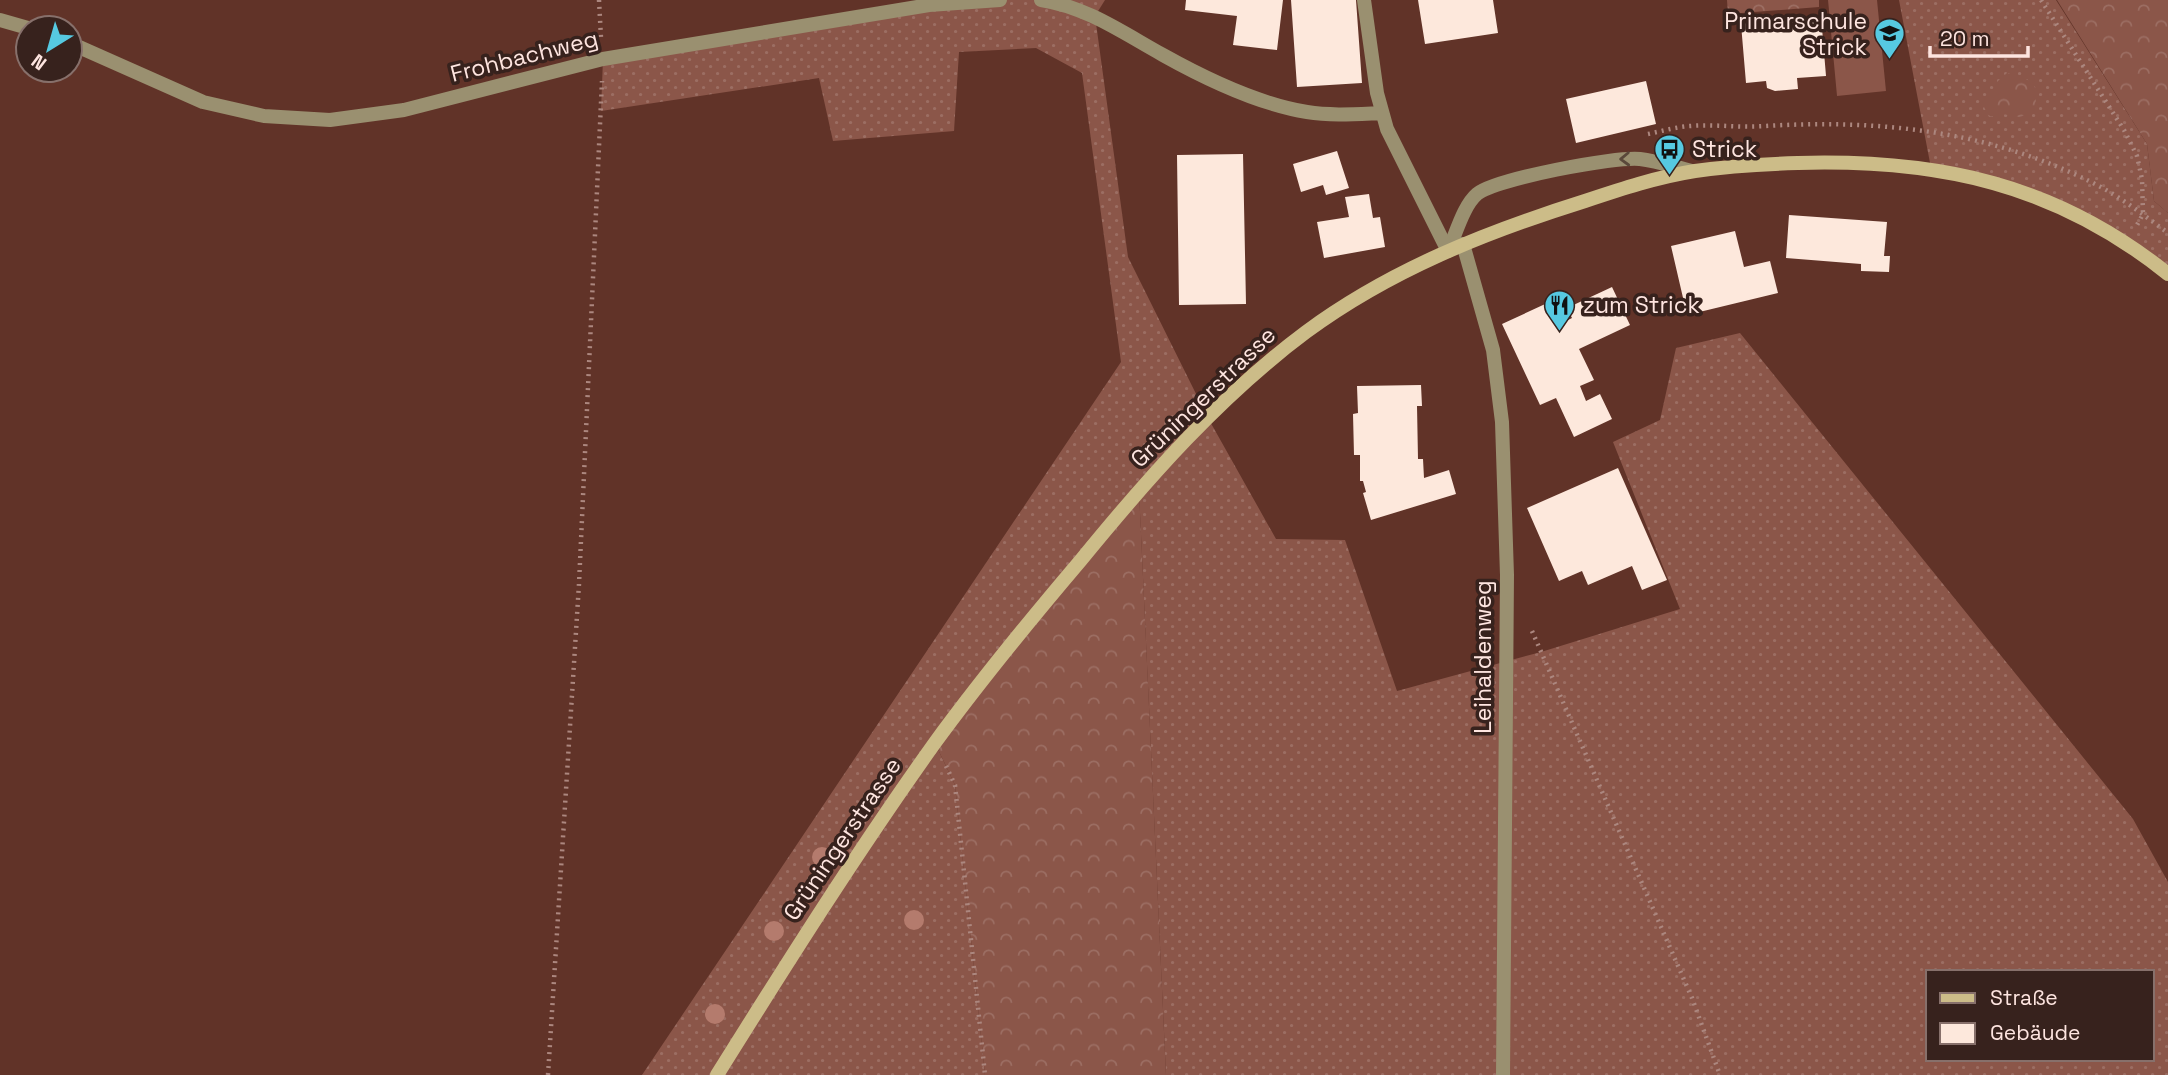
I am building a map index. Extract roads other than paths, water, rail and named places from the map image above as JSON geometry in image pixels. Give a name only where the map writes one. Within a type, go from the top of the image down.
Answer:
[{"type":"main road","name":"Grüningerstrasse","points":[[717,1075],[818,914],[935,743],[1037,612],[1139,489],[1238,389],[1304,334],[1390,278],[1513,223],[1634,186],[1692,171],[1813,163],[1931,168],[1988,180],[2036,196],[2091,221],[2128,243],[2168,274]]},
{"type":"street","name":"Frohbachweg","points":[[84,49],[203,102],[264,116],[330,120],[404,110],[603,59],[929,5],[1000,0]]},
{"type":"street","points":[[1041,0],[1084,11],[1195,72],[1264,100],[1306,112],[1382,113]]},
{"type":"street","points":[[1364,0],[1382,113],[1392,144],[1448,251]]},
{"type":"street","points":[[1448,251],[1471,201],[1487,188],[1531,176],[1624,159],[1656,162],[1692,171]]},
{"type":"street","name":"Leihaldenweg","points":[[1463,244],[1493,349],[1502,422],[1507,575],[1503,1075]]},
{"type":"place","name":"Primarschule Strick","points":[[1890,61]]},
{"type":"place","name":"Strick","points":[[1669,176]]},
{"type":"place","name":"zum Strick","points":[[1560,332]]}]
